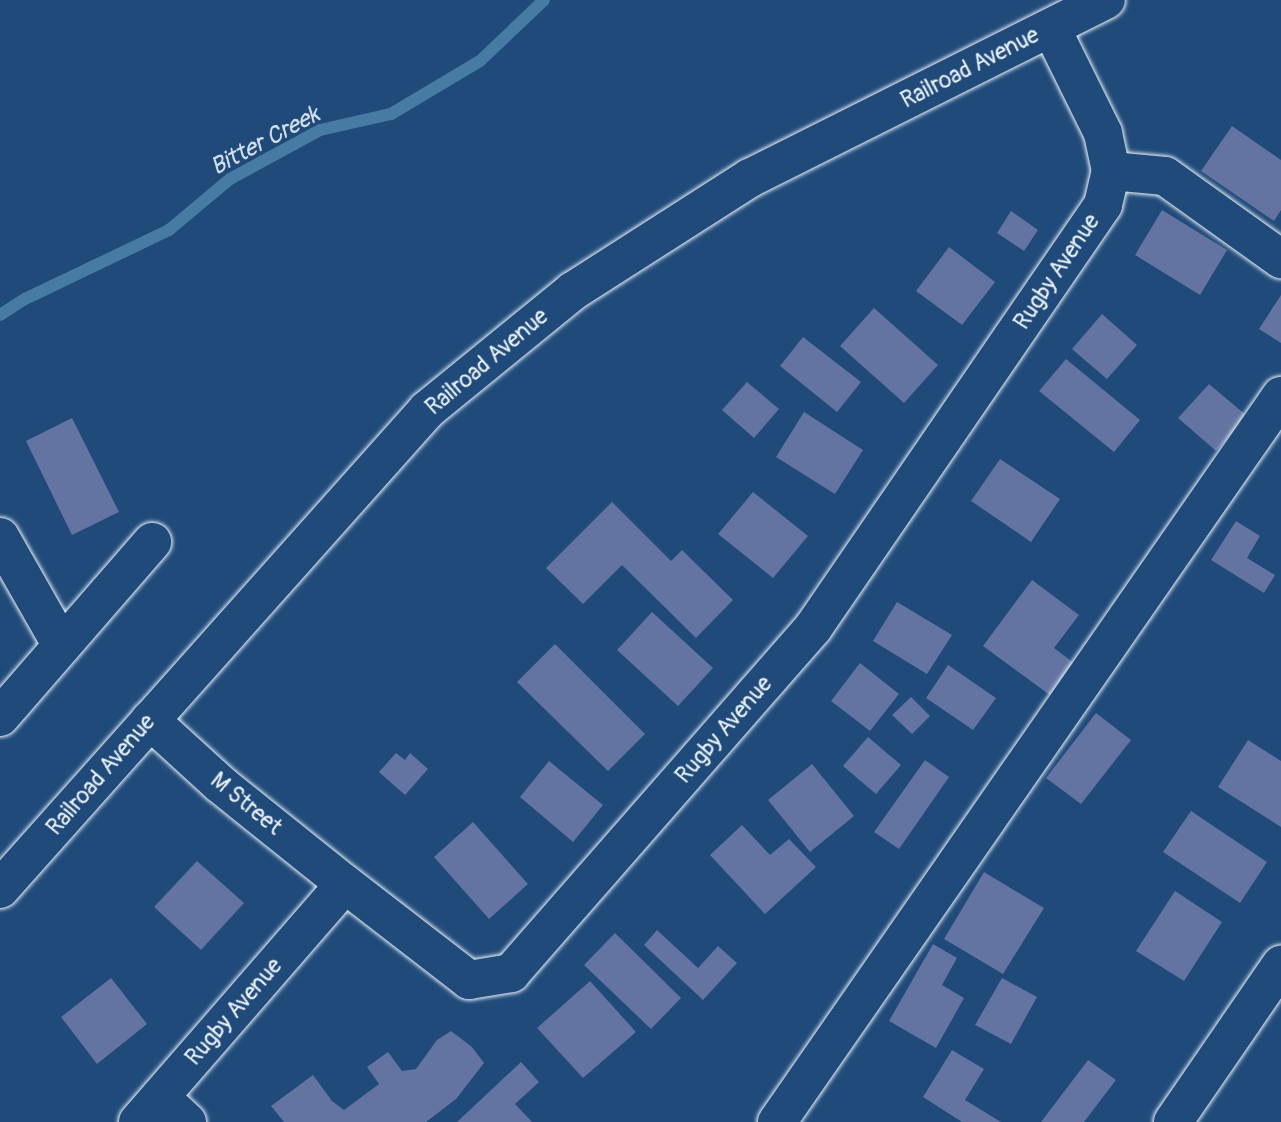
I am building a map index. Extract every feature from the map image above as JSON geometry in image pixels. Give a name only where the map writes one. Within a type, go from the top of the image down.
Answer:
[{"type":"street","name":"Railroad Avenue","points":[[0,889],[427,410],[573,291],[750,178],[1106,0]]},
{"type":"street","name":"Rugby Avenue","points":[[162,1114],[345,884],[469,980],[511,973],[813,628],[1103,205],[1111,171],[1103,133],[1051,28]]},
{"type":"street","points":[[1111,171],[1165,176],[1281,260]]},
{"type":"street","points":[[777,1122],[1281,396]]},
{"type":"street","points":[[0,537],[62,646]]},
{"type":"street","points":[[0,717],[152,542]]},
{"type":"street","name":"M Street","points":[[150,720],[220,784],[345,884]]},
{"type":"street","points":[[1173,1122],[1281,965]]},
{"type":"building","points":[[1232,126],[1281,160],[1281,210],[1274,221],[1201,171]]},
{"type":"building","points":[[1162,210],[1227,250],[1200,295],[1135,255]]},
{"type":"building","points":[[1011,211],[1038,230],[1024,251],[997,233]]},
{"type":"building","points":[[949,247],[995,282],[962,325],[916,291]]},
{"type":"building","points":[[1281,295],[1281,343],[1259,329]]},
{"type":"building","points":[[874,308],[938,365],[904,403],[840,346]]},
{"type":"building","points":[[1102,314],[1137,345],[1107,379],[1072,349]]},
{"type":"building","points":[[803,337],[861,382],[837,412],[780,366]]},
{"type":"building","points":[[1066,359],[1140,420],[1114,452],[1039,391]]},
{"type":"building","points":[[747,382],[779,409],[754,438],[722,410]]},
{"type":"building","points":[[1209,384],[1247,416],[1216,451],[1178,418]]},
{"type":"building","points":[[804,412],[863,450],[835,494],[776,457]]},
{"type":"building","points":[[72,418],[119,512],[72,535],[26,441]]},
{"type":"building","points":[[1000,459],[1060,499],[1031,542],[971,501]]},
{"type":"building","points":[[753,492],[808,536],[773,578],[718,534]]},
{"type":"building","points":[[612,502],[671,561],[682,550],[733,600],[696,638],[622,565],[583,604],[546,568]]},
{"type":"building","points":[[1236,521],[1260,536],[1247,558],[1275,575],[1264,593],[1211,560]]},
{"type":"building","points":[[1032,580],[1079,615],[1054,648],[1078,666],[1054,698],[983,646]]},
{"type":"building","points":[[897,602],[952,635],[927,674],[873,641]]},
{"type":"building","points":[[652,612],[713,668],[678,706],[617,650]]},
{"type":"building","points":[[555,644],[645,734],[608,771],[517,682]]},
{"type":"building","points":[[860,663],[899,694],[870,731],[831,701]]},
{"type":"building","points":[[948,665],[996,698],[973,730],[926,698]]},
{"type":"building","points":[[911,697],[930,716],[912,734],[892,715]]},
{"type":"building","points":[[1096,713],[1131,740],[1081,804],[1046,778]]},
{"type":"building","points":[[868,737],[901,765],[876,794],[843,766]]},
{"type":"building","points":[[1248,740],[1281,761],[1281,827],[1218,787]]},
{"type":"building","points":[[396,753],[405,760],[410,753],[428,769],[405,795],[379,772]]},
{"type":"building","points":[[925,760],[949,777],[899,849],[874,832]]},
{"type":"building","points":[[549,761],[603,805],[573,842],[520,797]]},
{"type":"building","points":[[812,764],[854,816],[810,852],[768,800]]},
{"type":"building","points":[[1191,811],[1267,862],[1240,903],[1163,852]]},
{"type":"building","points":[[473,822],[528,884],[489,919],[434,857]]},
{"type":"building","points":[[742,825],[770,855],[789,839],[816,867],[765,914],[710,855]]},
{"type":"building","points":[[197,861],[244,903],[201,950],[154,907]]},
{"type":"building","points":[[984,872],[1044,908],[1003,974],[944,939]]},
{"type":"building","points":[[1175,891],[1222,922],[1184,981],[1136,951]]},
{"type":"building","points":[[657,930],[698,968],[718,946],[737,963],[703,1000],[644,945]]},
{"type":"building","points":[[615,933],[681,998],[651,1029],[584,965]]},
{"type":"building","points":[[933,944],[957,958],[942,985],[964,998],[936,1048],[889,1021]]},
{"type":"building","points":[[111,978],[147,1024],[97,1064],[61,1017]]},
{"type":"building","points":[[1002,978],[1037,997],[1011,1044],[975,1025]]},
{"type":"building","points":[[590,981],[636,1032],[583,1078],[537,1028]]},
{"type":"building","points":[[451,1031],[472,1047],[484,1063],[456,1099],[426,1122],[284,1122],[271,1106],[313,1075],[332,1101],[344,1110],[379,1084],[367,1067],[388,1052],[402,1071],[416,1069],[437,1040]]},
{"type":"building","points":[[952,1050],[984,1069],[965,1100],[1001,1122],[962,1122],[923,1097]]},
{"type":"building","points":[[1088,1060],[1116,1080],[1084,1122],[1041,1122]]},
{"type":"building","points":[[521,1062],[539,1082],[515,1104],[532,1122],[457,1122]]},
{"type":"waterway","name":"Bitter Creek","points":[[0,315],[25,299],[169,230],[230,179],[320,130],[391,114],[480,61],[544,0]]}]
